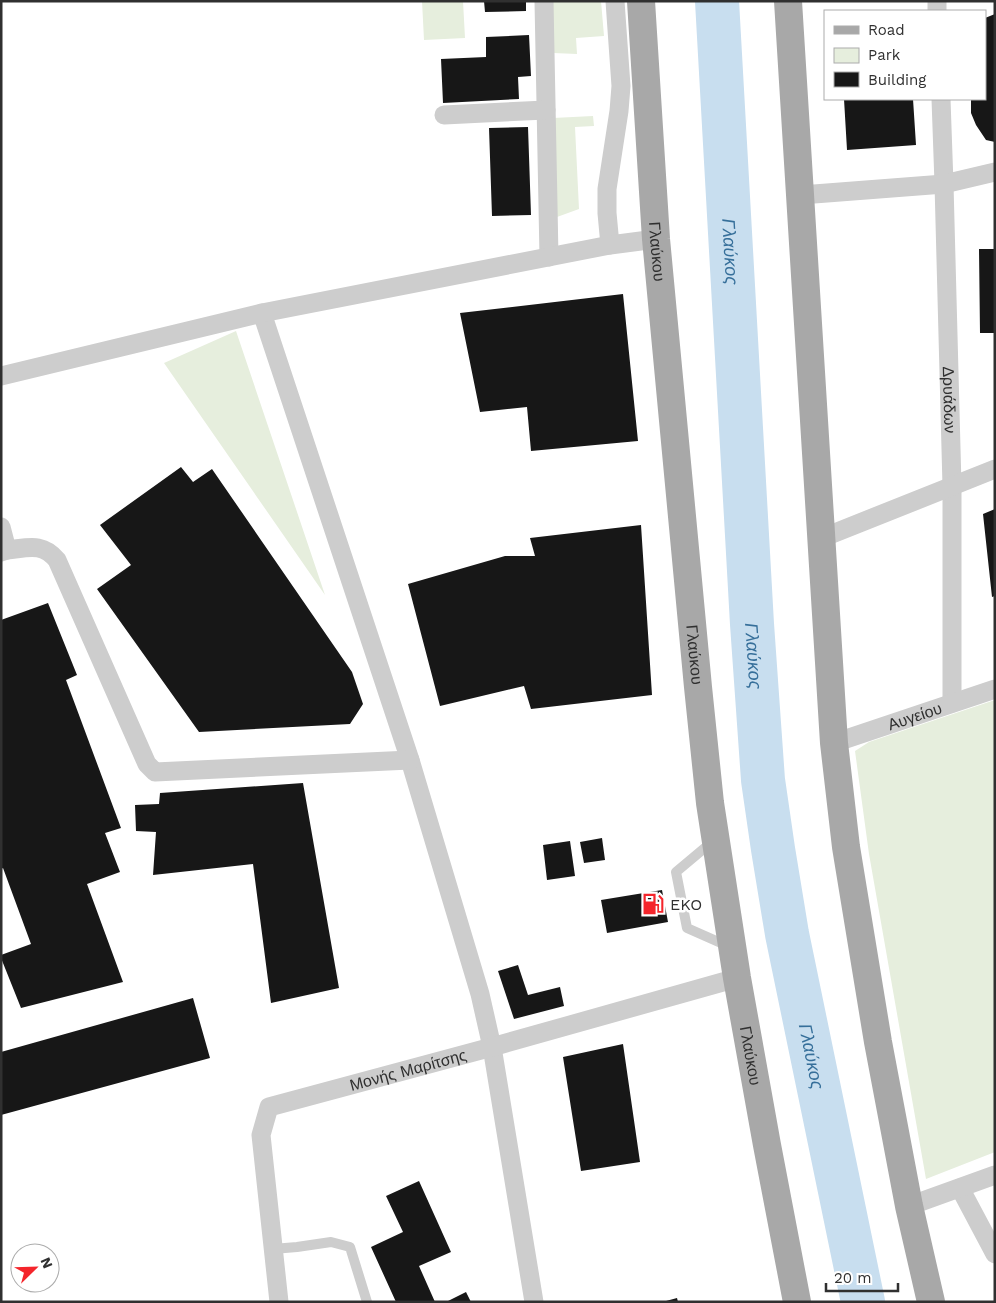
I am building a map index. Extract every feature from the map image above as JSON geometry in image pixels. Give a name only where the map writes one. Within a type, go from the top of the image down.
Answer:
[{"type":"main road","name":"Γλαύκου","points":[[641,1],[656,239],[710,802],[737,978],[797,1302]]},
{"type":"main road","points":[[788,1],[834,743],[846,847],[886,1086],[909,1206],[931,1302]]},
{"type":"street","points":[[544,1],[549,257]]},
{"type":"street","points":[[610,245],[606,213],[607,189],[620,111],[621,86],[615,1]]},
{"type":"street","name":"Δρυάδων","points":[[941,100],[952,486],[952,703]]},
{"type":"street","points":[[444,116],[546,110]]},
{"type":"street","points":[[801,195],[944,184],[995,172]]},
{"type":"street","points":[[1,376],[262,313],[610,245],[656,239]]},
{"type":"street","points":[[262,313],[410,760],[480,994],[492,1047],[534,1302]]},
{"type":"street","points":[[822,538],[995,469]]},
{"type":"street","points":[[1,527],[4,551],[35,547],[50,552],[57,560],[147,764],[155,772],[410,760]]},
{"type":"street","name":"Αυγείου","points":[[834,743],[995,689]]},
{"type":"street","name":"Μονής Μαρίτσης","points":[[279,1302],[261,1135],[269,1107],[737,978]]},
{"type":"street","points":[[909,1206],[995,1175]]},
{"type":"street","points":[[960,1188],[995,1254]]},
{"type":"lane","points":[[716,838],[676,872],[687,928],[732,948]]},
{"type":"lane","points":[[273,1249],[331,1242],[350,1247],[367,1302]]},
{"type":"green space","points":[[422,1],[463,1],[465,38],[424,40]]},
{"type":"green space","points":[[552,1],[601,1],[604,36],[576,38],[577,54],[553,53]]},
{"type":"green space","points":[[593,116],[594,126],[575,127],[579,209],[557,217],[553,118]]},
{"type":"green space","points":[[236,331],[325,595],[164,363]]},
{"type":"green space","points":[[995,700],[995,1152],[926,1179],[869,854],[855,751],[869,742]]},
{"type":"building","points":[[484,1],[526,1],[526,11],[485,12]]},
{"type":"building","points":[[995,14],[995,142],[986,140],[971,113],[971,100],[986,100],[986,18]]},
{"type":"building","points":[[529,35],[531,76],[518,77],[519,99],[443,103],[441,59],[486,57],[486,37]]},
{"type":"building","points":[[844,100],[913,100],[916,145],[847,150]]},
{"type":"building","points":[[528,127],[531,215],[492,216],[489,128]]},
{"type":"building","points":[[979,249],[995,249],[995,333],[980,333]]},
{"type":"building","points":[[623,294],[638,441],[531,451],[527,407],[480,412],[460,313]]},
{"type":"building","points":[[181,467],[193,482],[212,469],[352,672],[363,704],[350,724],[199,732],[97,589],[131,565],[100,525]]},
{"type":"building","points":[[995,509],[995,596],[992,597],[983,514]]},
{"type":"building","points":[[641,525],[652,695],[531,709],[524,686],[440,706],[408,584],[505,556],[535,556],[530,538]]},
{"type":"building","points":[[48,603],[77,675],[66,680],[121,828],[105,833],[120,872],[87,884],[123,982],[21,1008],[1,958],[1,955],[31,944],[3,868],[1,869],[1,620]]},
{"type":"building","points":[[303,783],[339,988],[271,1003],[253,864],[153,875],[156,832],[136,831],[135,805],[159,804],[160,793]]},
{"type":"building","points":[[602,838],[605,860],[584,863],[580,842]]},
{"type":"building","points":[[570,841],[575,876],[547,880],[543,845]]},
{"type":"building","points":[[662,890],[668,922],[607,933],[601,900]]},
{"type":"building","points":[[518,965],[528,995],[560,987],[564,1006],[514,1019],[498,971]]},
{"type":"building","points":[[193,998],[210,1058],[1,1115],[1,1052]]},
{"type":"building","points":[[623,1044],[640,1162],[581,1171],[563,1057]]},
{"type":"building","points":[[419,1181],[451,1252],[419,1266],[435,1302],[396,1302],[371,1247],[403,1232],[386,1196]]},
{"type":"building","points":[[466,1292],[471,1302],[446,1302]]},
{"type":"building","points":[[677,1298],[678,1302],[666,1302],[666,1301]]},
{"type":"waterway","name":"Γλαύκος","points":[[717,1],[752,624],[763,780],[787,934],[863,1302]]},
{"type":"place","name":"EKO","points":[[653,904]]}]
